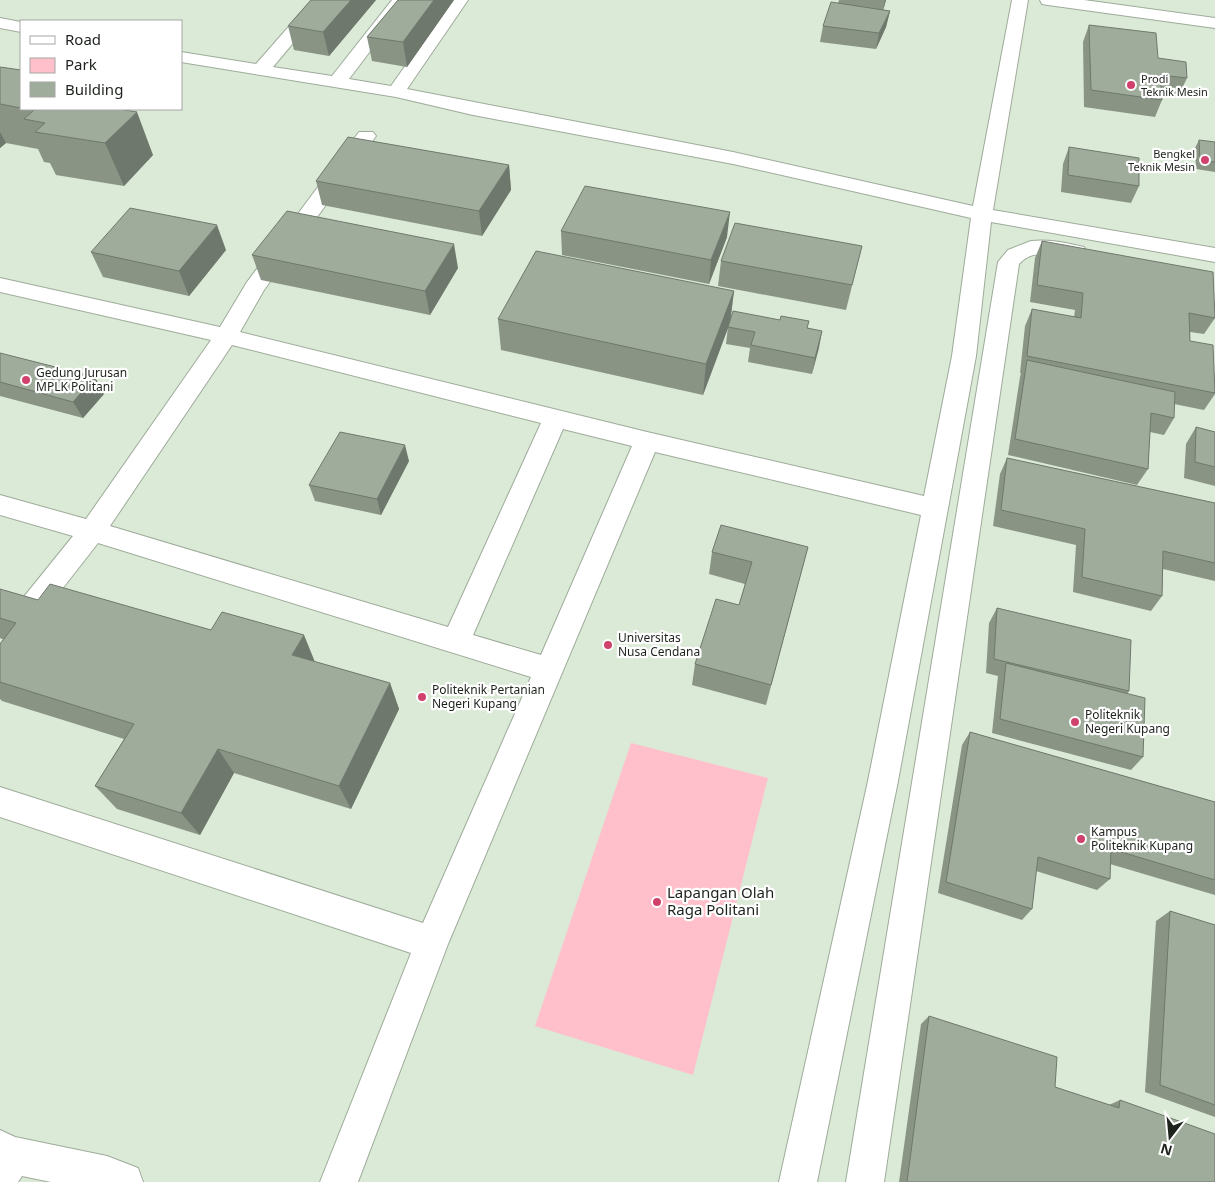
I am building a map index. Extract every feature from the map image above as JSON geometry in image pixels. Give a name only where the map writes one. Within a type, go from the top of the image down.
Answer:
[{"type":"street","points":[[260,70],[321,0]]},
{"type":"street","points":[[336,82],[401,0]]},
{"type":"street","points":[[396,92],[460,0]]},
{"type":"street","points":[[798,1182],[883,781],[964,356],[982,214],[1020,0]]},
{"type":"street","points":[[1048,0],[1215,23]]},
{"type":"street","points":[[0,23],[20,27]]},
{"type":"street","points":[[182,56],[396,92],[473,109],[733,158],[982,214],[1215,255]]},
{"type":"street","points":[[24,617],[92,531],[226,336],[255,287],[366,136]]},
{"type":"street","points":[[865,1182],[1009,262],[1017,251],[1028,247],[1054,248],[1215,280]]},
{"type":"street","points":[[0,285],[226,336],[647,441],[934,508]]},
{"type":"street","points":[[456,641],[555,418]]},
{"type":"street","points":[[339,1182],[432,943],[647,441]]},
{"type":"street","points":[[0,505],[92,531],[549,670]]},
{"type":"street","points":[[0,802],[432,943]]},
{"type":"street","points":[[4,1160],[107,1175],[124,1182]]},
{"type":"green space","name":"Lapangan Olah Raga Politani","points":[[631,743],[768,778],[693,1075],[535,1026]]},
{"type":"building","points":[[311,0],[351,0],[323,32],[288,26]]},
{"type":"building","points":[[398,0],[434,0],[403,42],[367,37]]},
{"type":"building","points":[[831,2],[890,11],[879,33],[823,26]]},
{"type":"building","name":"Prodi Teknik Mesin","points":[[1089,25],[1156,33],[1158,58],[1186,62],[1187,78],[1160,75],[1162,100],[1091,90]]},
{"type":"building","points":[[0,67],[20,70],[20,108],[0,104]]},
{"type":"building","points":[[34,110],[125,110],[137,112],[105,143],[35,132],[45,123],[24,119]]},
{"type":"building","points":[[348,137],[509,165],[479,211],[316,181]]},
{"type":"building","points":[[1199,140],[1215,142],[1215,162],[1200,160]]},
{"type":"building","points":[[1069,147],[1139,158],[1139,186],[1068,175]]},
{"type":"building","points":[[585,186],[730,212],[711,260],[561,231]]},
{"type":"building","points":[[130,208],[217,225],[179,271],[91,252]]},
{"type":"building","points":[[287,211],[454,244],[425,291],[252,255]]},
{"type":"building","points":[[735,223],[862,246],[852,285],[721,261]]},
{"type":"building","points":[[1042,241],[1213,272],[1215,318],[1189,313],[1190,341],[1213,345],[1215,393],[1027,356],[1032,309],[1081,318],[1083,293],[1037,285]]},
{"type":"building","points":[[536,251],[734,291],[706,364],[498,319]]},
{"type":"building","points":[[733,311],[780,320],[781,316],[809,321],[807,328],[822,331],[815,358],[751,345],[755,332],[728,327]]},
{"type":"building","points":[[0,353],[95,377],[73,402],[0,382]]},
{"type":"building","points":[[1027,360],[1175,392],[1174,418],[1151,413],[1148,469],[1015,439]]},
{"type":"building","points":[[1196,427],[1215,432],[1215,467],[1195,462]]},
{"type":"building","points":[[340,432],[405,445],[377,499],[309,485]]},
{"type":"building","points":[[1007,458],[1215,503],[1215,563],[1163,551],[1162,596],[1082,577],[1085,529],[1001,510]]},
{"type":"building","points":[[721,525],[808,547],[771,685],[695,664],[716,599],[739,605],[752,562],[712,552]]},
{"type":"building","name":"Politeknik Pertanian Negeri Kupang","points":[[50,584],[211,630],[222,612],[304,635],[292,655],[390,683],[339,786],[218,749],[181,813],[95,786],[134,724],[0,682],[0,644],[16,623],[0,618],[0,589],[38,600]]},
{"type":"building","points":[[997,608],[1131,640],[1129,691],[994,659]]},
{"type":"building","points":[[1006,663],[1145,698],[1143,757],[1000,719]]},
{"type":"building","name":"Kampus Politeknik Kupang","points":[[970,732],[1215,802],[1215,880],[1111,849],[1110,879],[1038,857],[1032,909],[946,882]]},
{"type":"building","points":[[1170,911],[1215,925],[1215,1105],[1160,1085]]},
{"type":"building","points":[[929,1016],[1057,1057],[1055,1087],[1119,1108],[1120,1100],[1215,1134],[1215,1182],[907,1182]]},
{"type":"place","name":"Prodi Teknik Mesin","points":[[1131,85]]},
{"type":"place","name":"Bengkel Teknik Mesin","points":[[1205,160]]},
{"type":"place","name":"Gedung Jurusan MPLK Politani","points":[[26,380]]},
{"type":"place","name":"Universitas Nusa Cendana","points":[[608,645]]},
{"type":"place","name":"Politeknik Pertanian Negeri Kupang","points":[[422,697]]},
{"type":"place","name":"Politeknik Negeri Kupang","points":[[1075,722]]},
{"type":"place","name":"Kampus Politeknik Kupang","points":[[1081,839]]},
{"type":"place","name":"Lapangan Olah Raga Politani","points":[[657,902]]}]
